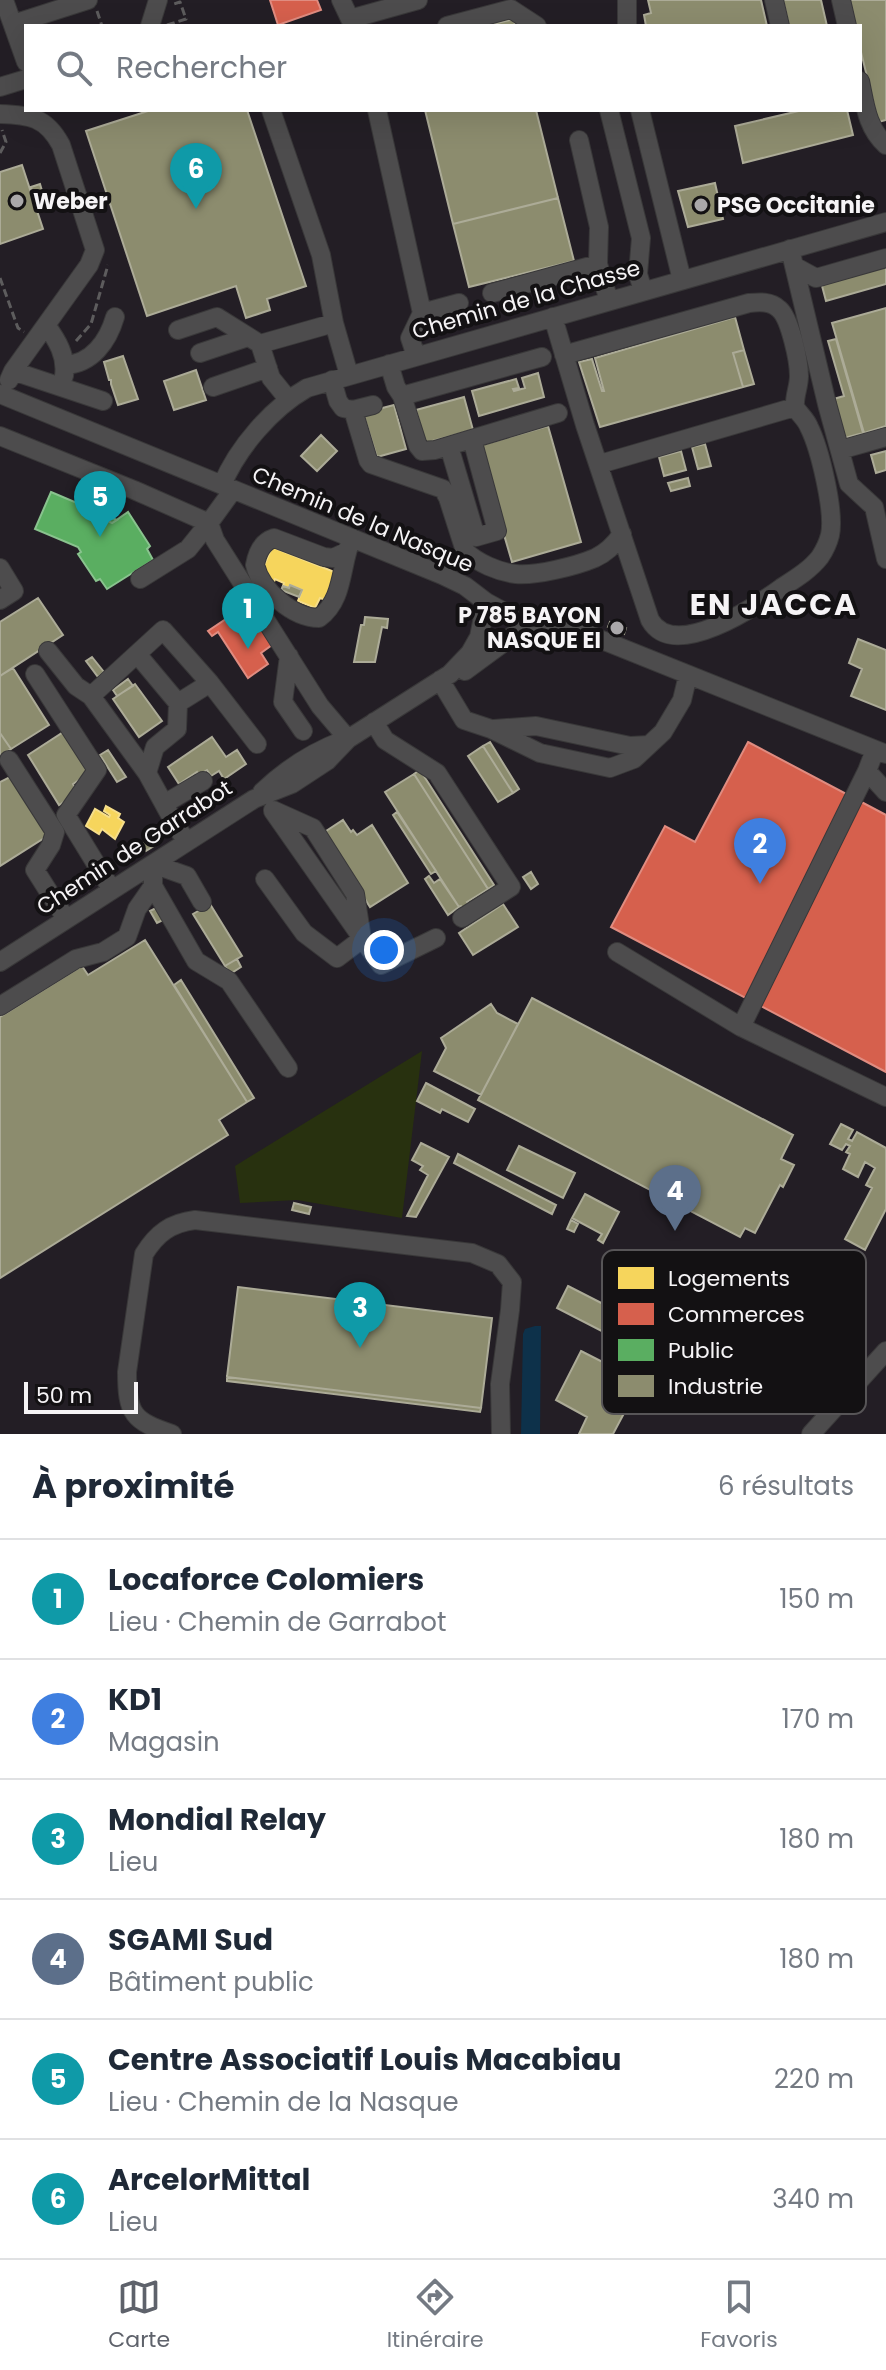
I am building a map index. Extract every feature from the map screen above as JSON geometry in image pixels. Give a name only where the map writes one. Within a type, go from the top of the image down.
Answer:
[{"type":"street","points":[[24,57],[6,13],[88,0]]},
{"type":"street","points":[[151,24],[158,0]]},
{"type":"street","points":[[341,0],[350,19],[418,0]]},
{"type":"street","points":[[627,0],[627,24]]},
{"type":"street","points":[[774,0],[780,24]]},
{"type":"street","points":[[841,0],[847,24]]},
{"type":"street","points":[[455,24],[511,9],[534,24]]},
{"type":"street","points":[[0,49],[19,43]]},
{"type":"street","points":[[0,87],[24,80]]},
{"type":"street","points":[[862,90],[870,124],[886,145]]},
{"type":"street","points":[[272,112],[321,255],[341,377],[339,404],[353,410],[373,405]]},
{"type":"street","points":[[377,112],[422,313],[410,338],[416,356]]},
{"type":"street","points":[[610,112],[641,238],[638,274],[643,291]]},
{"type":"street","points":[[640,112],[682,280]]},
{"type":"street","points":[[0,114],[17,114],[39,120],[55,134],[94,246],[89,265],[13,371],[2,399]]},
{"type":"street","points":[[579,140],[599,227],[598,264],[609,301]]},
{"type":"street","name":"Chemin de la Chasse","points":[[140,579],[188,549],[209,523],[255,432],[288,399],[307,388],[682,280],[792,258],[886,222]]},
{"type":"street","points":[[792,258],[816,278],[886,258]]},
{"type":"street","points":[[792,258],[849,484],[874,507],[886,559]]},
{"type":"street","points":[[492,293],[598,264]]},
{"type":"street","points":[[553,317],[564,355],[650,620],[655,627],[666,633],[687,633],[725,623],[803,574],[821,556],[829,539],[831,512],[810,429],[795,407],[798,361],[780,309],[765,302],[749,303],[564,355]]},
{"type":"street","points":[[422,313],[459,303]]},
{"type":"street","points":[[65,365],[81,362],[93,353],[105,341],[115,317]]},
{"type":"street","points":[[178,330],[217,317],[254,341],[271,378],[288,399]]},
{"type":"street","points":[[200,353],[334,323]]},
{"type":"street","points":[[46,325],[58,341],[65,365],[61,386]]},
{"type":"street","points":[[402,396],[542,357]]},
{"type":"street","points":[[389,364],[419,448],[428,451],[558,413]]},
{"type":"street","points":[[213,387],[268,368]]},
{"type":"street","points":[[13,371],[103,401]]},
{"type":"street","name":"Chemin de la Nasque","points":[[2,399],[227,488],[349,545],[465,586],[486,602],[530,623],[582,632],[881,752]]},
{"type":"street","points":[[600,464],[795,407]]},
{"type":"street","points":[[353,410],[371,464],[443,489],[465,551],[492,568],[507,573],[529,574],[580,563],[603,553],[622,534]]},
{"type":"street","points":[[0,436],[209,523],[215,540],[320,706],[348,739]]},
{"type":"street","points":[[840,450],[886,437]]},
{"type":"street","points":[[449,446],[476,537],[497,531],[472,439]]},
{"type":"street","points":[[274,538],[333,558],[349,545],[342,580],[327,612],[319,618],[300,615],[287,606],[261,580],[255,565],[261,548],[274,538]]},
{"type":"street","points":[[0,568],[14,591],[0,600]]},
{"type":"street","name":"Chemin de Garrabot","points":[[0,962],[254,799],[292,784],[327,761],[348,739],[445,677],[470,653],[479,637],[486,602]]},
{"type":"street","name":"Chemin de Garrabot","points":[[445,677],[465,671],[530,623]]},
{"type":"street","points":[[91,696],[163,630],[210,683],[257,744]]},
{"type":"street","points":[[48,651],[76,686],[91,696],[147,773],[187,842]]},
{"type":"street","points":[[137,654],[178,703],[177,729],[155,747],[147,773]]},
{"type":"street","points":[[289,656],[283,702],[303,731]]},
{"type":"street","points":[[35,674],[97,770],[66,815],[112,890]]},
{"type":"street","points":[[445,677],[464,720],[491,729],[540,753],[610,768],[634,759],[663,732],[682,700],[688,675]]},
{"type":"street","points":[[178,703],[210,683]]},
{"type":"street","points":[[374,722],[385,740],[437,773],[511,887],[462,918]]},
{"type":"street","points":[[491,729],[536,726],[630,746],[649,745]]},
{"type":"street","points":[[741,1027],[867,771],[881,752]]},
{"type":"street","points":[[9,760],[55,832],[51,845],[35,870],[66,919]]},
{"type":"street","points":[[867,771],[886,792]]},
{"type":"street","points":[[164,804],[203,781]]},
{"type":"street","points":[[254,799],[313,828],[355,894],[362,939],[381,965],[436,938]]},
{"type":"street","points":[[202,902],[187,876],[153,864],[153,886],[196,961],[229,981],[288,1068]]},
{"type":"street","points":[[265,879],[304,933],[337,958],[362,939]]},
{"type":"street","points":[[0,1006],[76,959],[103,952],[127,937],[137,909],[153,886]]},
{"type":"street","points":[[617,952],[741,1027],[886,1097]]},
{"type":"street","points":[[172,1434],[144,1425],[131,1408],[127,1372],[144,1254],[152,1242],[176,1223],[195,1220],[472,1253],[498,1264],[512,1282],[500,1384],[501,1434]]},
{"type":"street","points":[[866,1373],[886,1351]]},
{"type":"street","points":[[811,1434],[829,1414]]},
{"type":"path","points":[[170,24],[186,19],[180,2],[174,4],[172,0]]},
{"type":"path","points":[[0,123],[6,142],[0,153]]},
{"type":"shaded area","points":[[0,0],[886,0],[886,1434],[0,1434]]},
{"type":"green space","points":[[422,1051],[402,1218],[297,1200],[240,1203],[235,1166]]},
{"type":"water","points":[[541,1326],[540,1434],[521,1434],[523,1334],[525,1329]]},
{"type":"building: Logements","points":[[272,547],[337,573],[326,600],[320,598],[315,608],[298,601],[302,590],[290,585],[289,588],[283,586],[284,583],[269,580],[261,573]]},
{"type":"building: Logements","points":[[106,806],[120,814],[118,818],[124,822],[115,839],[102,829],[99,834],[86,826],[95,809],[109,817],[104,811]]},
{"type":"building: Commerces","points":[[270,0],[317,0],[321,10],[278,24]]},
{"type":"building: Commerces","points":[[232,615],[246,630],[257,623],[272,645],[261,653],[268,664],[248,678],[218,632],[212,636],[208,631]]},
{"type":"building: Commerces","points":[[748,742],[886,815],[886,1072],[611,927],[665,826],[695,842]]},
{"type":"building: Public","points":[[51,492],[103,514],[102,518],[112,523],[128,512],[150,546],[147,549],[153,560],[107,589],[100,579],[96,581],[78,554],[81,552],[78,547],[35,529]]},
{"type":"building: Public","points":[[103,514],[117,520],[112,523],[102,518]]},
{"type":"building: Industrie","points":[[648,0],[761,0],[767,24],[646,24],[644,15],[651,13]]},
{"type":"building: Industrie","points":[[783,0],[821,0],[827,24],[789,24]]},
{"type":"building: Industrie","points":[[848,0],[886,0],[886,120],[878,122],[862,56],[862,24],[854,24]]},
{"type":"building: Industrie","points":[[514,19],[515,24],[493,24]]},
{"type":"building: Industrie","points":[[145,112],[248,112],[306,286],[267,299],[270,310],[246,318],[236,286],[147,316],[86,131]]},
{"type":"building: Industrie","points":[[425,112],[536,112],[558,198],[453,224]]},
{"type":"building: Industrie","points":[[794,112],[847,112],[853,135],[743,163],[735,126]]},
{"type":"building: Industrie","name":"Weber","points":[[22,165],[43,229],[0,244],[0,172]]},
{"type":"building: Industrie","name":"PSG Occitanie","points":[[715,183],[723,219],[688,227],[678,191]]},
{"type":"building: Industrie","points":[[40,184],[43,194],[34,197],[31,187]]},
{"type":"building: Industrie","points":[[558,198],[574,261],[469,287],[453,224]]},
{"type":"building: Industrie","points":[[886,263],[886,284],[826,301],[821,282]]},
{"type":"building: Industrie","points":[[886,308],[886,426],[864,433],[832,323]]},
{"type":"building: Industrie","points":[[735,317],[744,350],[733,353],[743,387],[600,427],[579,362],[592,359],[604,391],[595,358]]},
{"type":"building: Industrie","points":[[836,339],[863,433],[841,439],[830,400],[844,396],[828,341]]},
{"type":"building: Industrie","points":[[744,350],[754,384],[743,387],[733,353]]},
{"type":"building: Industrie","points":[[123,356],[138,399],[118,405],[104,362]]},
{"type":"building: Industrie","points":[[196,370],[206,400],[174,410],[164,381]]},
{"type":"building: Industrie","points":[[538,373],[544,397],[479,416],[472,391],[516,379],[519,388],[514,391],[525,388],[522,378]]},
{"type":"building: Industrie","points":[[464,397],[473,430],[425,443],[416,410]]},
{"type":"building: Industrie","points":[[394,405],[406,449],[377,457],[363,413]]},
{"type":"building: Industrie","points":[[548,426],[581,542],[512,562],[478,446]]},
{"type":"building: Industrie","points":[[321,435],[337,451],[317,471],[301,456]]},
{"type":"building: Industrie","points":[[705,444],[711,466],[698,469],[692,447]]},
{"type":"building: Industrie","points":[[681,451],[686,470],[664,476],[659,457]]},
{"type":"building: Industrie","points":[[886,451],[886,470],[876,473],[871,455]]},
{"type":"building: Industrie","points":[[688,478],[690,486],[671,491],[668,483]]},
{"type":"building: Industrie","points":[[290,585],[302,590],[299,597],[281,590],[283,586],[289,588]]},
{"type":"building: Industrie","points":[[38,598],[63,635],[0,676],[0,622]]},
{"type":"building: Industrie","points":[[365,617],[388,619],[387,628],[382,627],[375,662],[354,662],[361,625],[364,625]]},
{"type":"building: Industrie","name":"P 785 BAYON NASQUE EI","points":[[610,622],[626,628],[624,634],[608,627]]},
{"type":"building: Industrie","points":[[858,639],[886,650],[886,710],[851,696],[862,669],[849,663]]},
{"type":"building: Industrie","points":[[92,657],[104,672],[98,677],[86,661]]},
{"type":"building: Industrie","points":[[13,668],[49,725],[11,749],[0,733],[0,676]]},
{"type":"building: Industrie","points":[[128,679],[133,686],[117,696],[113,690]]},
{"type":"building: Industrie","points":[[135,684],[162,721],[139,737],[113,699]]},
{"type":"building: Industrie","points":[[65,731],[91,772],[73,784],[78,793],[59,805],[28,755]]},
{"type":"building: Industrie","points":[[0,733],[11,749],[0,756]]},
{"type":"building: Industrie","points":[[212,737],[226,757],[237,750],[246,764],[224,779],[219,771],[211,776],[207,770],[199,775],[197,772],[179,784],[168,767]]},
{"type":"building: Industrie","points":[[490,742],[519,789],[513,793],[483,746]]},
{"type":"building: Industrie","points":[[483,746],[513,793],[498,802],[468,756]]},
{"type":"building: Industrie","points":[[108,750],[126,777],[117,782],[100,755]]},
{"type":"building: Industrie","points":[[420,770],[494,885],[488,889],[414,774]]},
{"type":"building: Industrie","points":[[414,774],[488,889],[467,902],[470,906],[464,911],[385,792]]},
{"type":"building: Industrie","points":[[12,776],[49,835],[0,866],[0,782]]},
{"type":"building: Industrie","points":[[397,812],[436,871],[431,874],[393,815]]},
{"type":"building: Industrie","points":[[343,820],[357,835],[372,825],[408,883],[370,907],[323,833]]},
{"type":"building: Industrie","points":[[149,839],[154,846],[146,851],[141,844]]},
{"type":"building: Industrie","points":[[531,872],[538,884],[531,889],[523,877]]},
{"type":"building: Industrie","points":[[429,876],[434,883],[440,879],[459,907],[448,915],[425,879]]},
{"type":"building: Industrie","points":[[210,904],[242,956],[225,966],[193,914]]},
{"type":"building: Industrie","points":[[503,904],[518,927],[473,955],[459,933]]},
{"type":"building: Industrie","points":[[156,908],[163,920],[157,923],[150,911]]},
{"type":"building: Industrie","points":[[145,940],[247,1102],[219,1120],[228,1135],[0,1278],[0,1017],[82,966],[88,975]]},
{"type":"building: Industrie","points":[[237,959],[241,967],[230,974],[225,966]]},
{"type":"building: Industrie","points":[[181,980],[254,1098],[247,1102],[174,985]]},
{"type":"building: Industrie","points":[[532,998],[793,1135],[781,1159],[794,1165],[755,1233],[745,1228],[740,1237],[478,1100]]},
{"type":"building: Industrie","points":[[491,1004],[497,1013],[518,1024],[481,1095],[434,1071],[446,1048],[441,1038]]},
{"type":"building: Industrie","points":[[426,1083],[475,1109],[468,1122],[417,1101]]},
{"type":"building: Industrie","points":[[841,1124],[853,1130],[848,1139],[852,1141],[857,1132],[886,1148],[886,1209],[865,1250],[845,1239],[872,1188],[866,1185],[875,1168],[865,1162],[858,1177],[843,1169],[850,1146],[846,1144],[842,1150],[830,1144]]},
{"type":"building: Industrie","points":[[421,1143],[449,1157],[416,1217],[407,1216],[428,1175],[420,1170],[423,1166],[412,1160]]},
{"type":"building: Industrie","points":[[519,1146],[575,1173],[563,1198],[507,1170]]},
{"type":"building: Industrie","points":[[458,1154],[556,1205],[552,1214],[454,1163]]},
{"type":"building: Industrie","points":[[585,1194],[619,1212],[603,1243],[598,1240],[602,1234],[572,1218]]},
{"type":"building: Industrie","points":[[294,1203],[311,1207],[309,1214],[292,1210]]},
{"type":"building: Industrie","points":[[571,1220],[578,1224],[574,1232],[567,1229]]},
{"type":"building: Industrie","points":[[568,1286],[602,1303],[602,1331],[557,1308]]},
{"type":"building: Industrie","points":[[238,1287],[492,1318],[481,1408],[227,1377]]},
{"type":"building: Industrie","points":[[581,1351],[602,1362],[602,1414],[624,1414],[613,1434],[579,1434],[587,1417],[556,1400]]},
{"type":"building: Industrie","points":[[227,1377],[481,1408],[480,1412],[227,1381]]},
{"type":"place","name":"Weber","points":[[17,201]]},
{"type":"place","name":"PSG Occitanie","points":[[701,205]]},
{"type":"place","name":"ArcelorMittal","points":[[196,209]]},
{"type":"place","name":"Centre Associatif Louis Macabiau","points":[[100,537]]},
{"type":"place","name":"P 785 BAYON NASQUE EI","points":[[617,628]]},
{"type":"place","name":"Locaforce Colomiers","points":[[248,649]]},
{"type":"place","name":"KD1","points":[[760,884]]},
{"type":"place","name":"SGAMI Sud","points":[[675,1231]]},
{"type":"place","name":"Mondial Relay","points":[[360,1348]]},
{"type":"district","name":"EN JACCA","points":[[774,605]]}]
